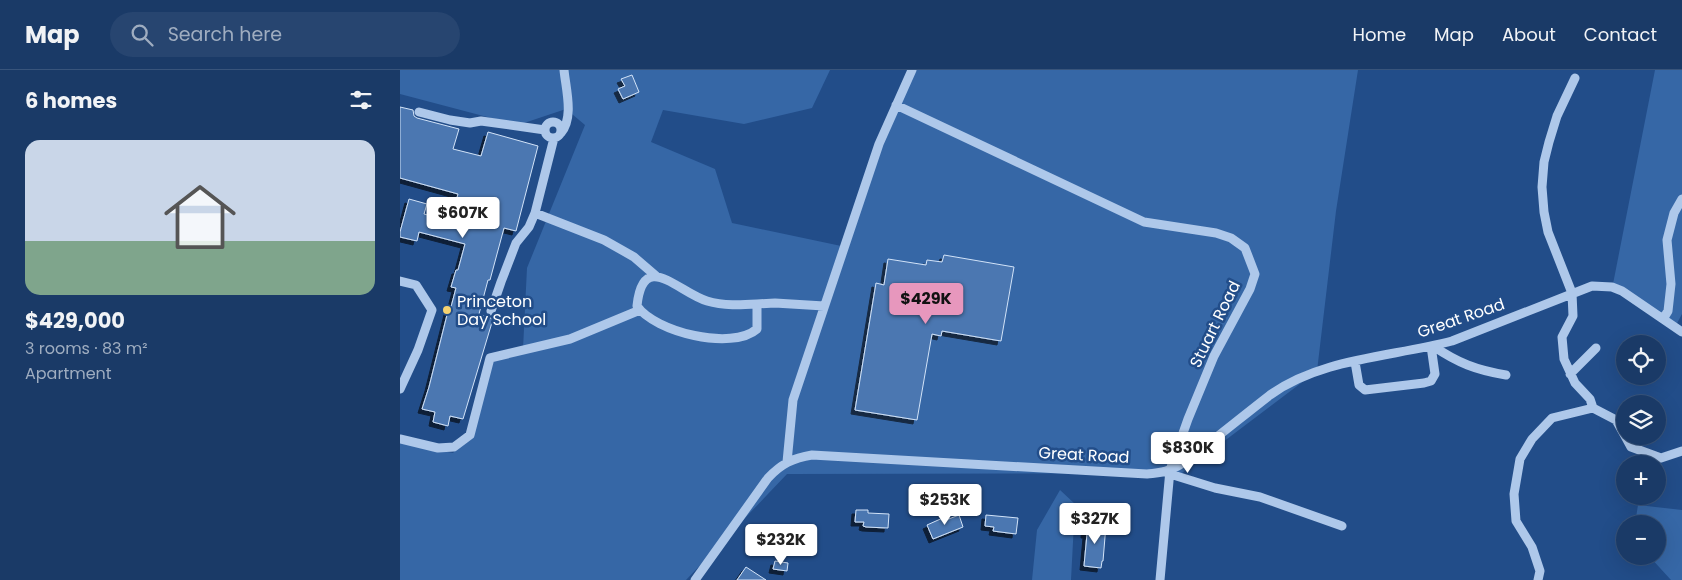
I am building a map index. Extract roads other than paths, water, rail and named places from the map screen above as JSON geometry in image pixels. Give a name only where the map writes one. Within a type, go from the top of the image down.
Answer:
[{"type":"street","points":[[557,136],[566,126],[568,110],[564,70]]},
{"type":"street","points":[[787,462],[793,400],[879,144],[912,70]]},
{"type":"street","points":[[1575,78],[1557,116],[1549,142],[1544,162],[1542,187],[1548,232],[1572,293],[1573,316],[1562,337],[1564,359],[1575,384],[1590,399],[1593,408]]},
{"type":"street","name":"Stuart Road","points":[[896,105],[1144,222],[1216,233],[1231,238],[1245,248],[1255,274],[1250,289],[1214,356],[1188,419],[1170,472],[1160,580]]},
{"type":"street","points":[[419,112],[470,123],[481,121],[545,130]]},
{"type":"street","points":[[491,311],[516,243],[529,227],[535,213],[560,126],[554,122],[549,123],[545,130]]},
{"type":"street","points":[[545,130],[547,135],[557,136]]},
{"type":"street","points":[[1664,319],[1668,311],[1670,284],[1667,240],[1674,213],[1682,199]]},
{"type":"street","points":[[535,213],[604,240],[634,257],[656,276],[666,279],[695,297],[706,301],[719,304],[775,303],[824,306]]},
{"type":"street","points":[[656,276],[648,278],[642,284],[637,306],[648,318],[675,331],[702,337],[741,338],[756,329],[758,304]]},
{"type":"street","points":[[400,281],[416,286],[432,310],[418,350],[401,382]]},
{"type":"street","name":"Great Road","points":[[695,580],[768,478],[776,469],[799,457],[812,455],[1147,474],[1170,472],[1288,383],[1304,375],[1324,368],[1452,341],[1592,286],[1622,291],[1682,332]]},
{"type":"street","points":[[400,440],[438,448],[454,447],[470,435],[490,358],[570,339],[640,310]]},
{"type":"street","points":[[1355,362],[1359,385],[1365,390],[1424,383],[1431,381],[1434,374],[1432,346]]},
{"type":"street","points":[[1432,346],[1465,366],[1506,375]]},
{"type":"street","points":[[1570,374],[1596,348]]},
{"type":"street","points":[[1538,580],[1540,571],[1532,547],[1516,521],[1514,494],[1520,459],[1532,439],[1552,418],[1593,408],[1616,420]]},
{"type":"street","points":[[1630,445],[1660,458],[1682,451]]},
{"type":"street","points":[[1170,472],[1215,488],[1260,497],[1342,526]]},
{"type":"place","name":"Princeton Day School","points":[[447,310]]}]
